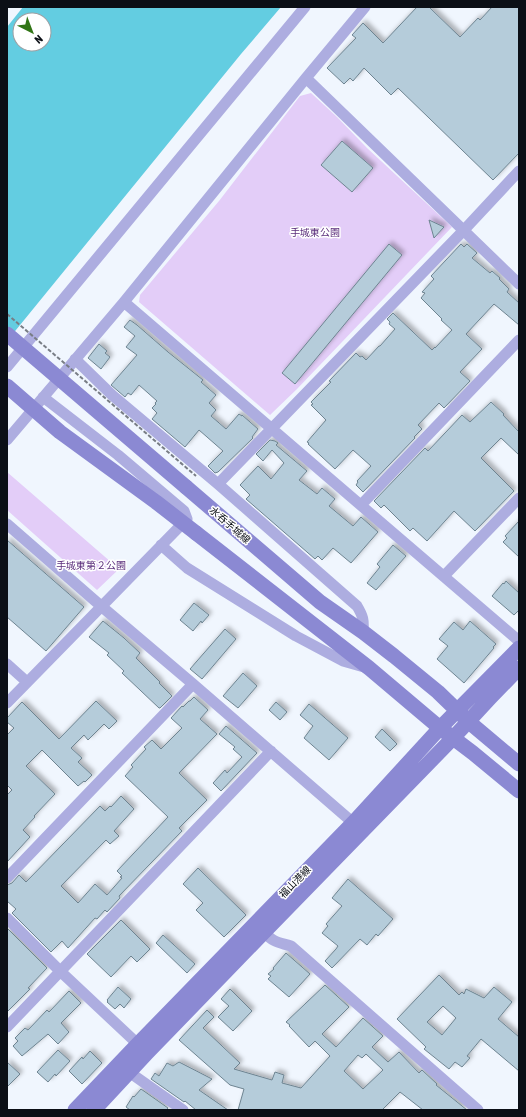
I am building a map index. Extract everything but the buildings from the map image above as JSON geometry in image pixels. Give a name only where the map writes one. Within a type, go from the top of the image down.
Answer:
[{"type":"main road","name":"水呑手城線","points":[[7,334],[320,602],[394,656],[438,692],[457,711]]},
{"type":"main road","points":[[7,386],[60,432],[156,502],[369,668],[440,728],[519,791]]},
{"type":"main road","name":"福山港線","points":[[75,1110],[143,1048],[264,932],[357,827],[440,728],[519,648]]},
{"type":"main road","name":"福山港線","points":[[94,1110],[129,1072],[143,1048],[357,827],[453,738],[519,668]]},
{"type":"main road","points":[[457,711],[519,764]]},
{"type":"street","points":[[7,366],[305,7]]},
{"type":"street","points":[[7,440],[124,302],[365,7]]},
{"type":"street","points":[[306,78],[519,284]]},
{"type":"street","points":[[218,484],[464,230],[519,171]]},
{"type":"street","points":[[124,302],[519,641]]},
{"type":"street","points":[[361,505],[519,340]]},
{"type":"street","points":[[75,359],[112,395],[218,484],[357,606],[364,619],[363,632]]},
{"type":"street","points":[[9,698],[27,682],[187,519],[184,511],[118,455],[43,397]]},
{"type":"street","points":[[444,576],[519,498]]},
{"type":"street","points":[[7,524],[357,827]]},
{"type":"street","points":[[161,545],[187,568],[296,636],[343,661],[369,668]]},
{"type":"street","points":[[7,664],[27,682]]},
{"type":"street","points":[[7,878],[193,684]]},
{"type":"street","points":[[7,1027],[271,751]]},
{"type":"street","points":[[7,918],[60,971],[143,1048]]},
{"type":"street","points":[[264,932],[270,939],[278,943],[291,946],[478,1110]]},
{"type":"street","points":[[129,1072],[183,1110]]},
{"type":"path","points":[[7,314],[196,476]]},
{"type":"green space","name":"手城東公園","points":[[311,93],[367,148],[452,227],[297,389],[270,415],[139,302],[140,295],[219,201],[300,96]]},
{"type":"green space","name":"手城東第２公園","points":[[7,472],[119,569],[97,590],[7,510]]},
{"type":"water","points":[[23,7],[281,7],[241,54],[7,341],[7,27],[12,21],[12,52],[52,52],[52,12],[19,12]]}]
